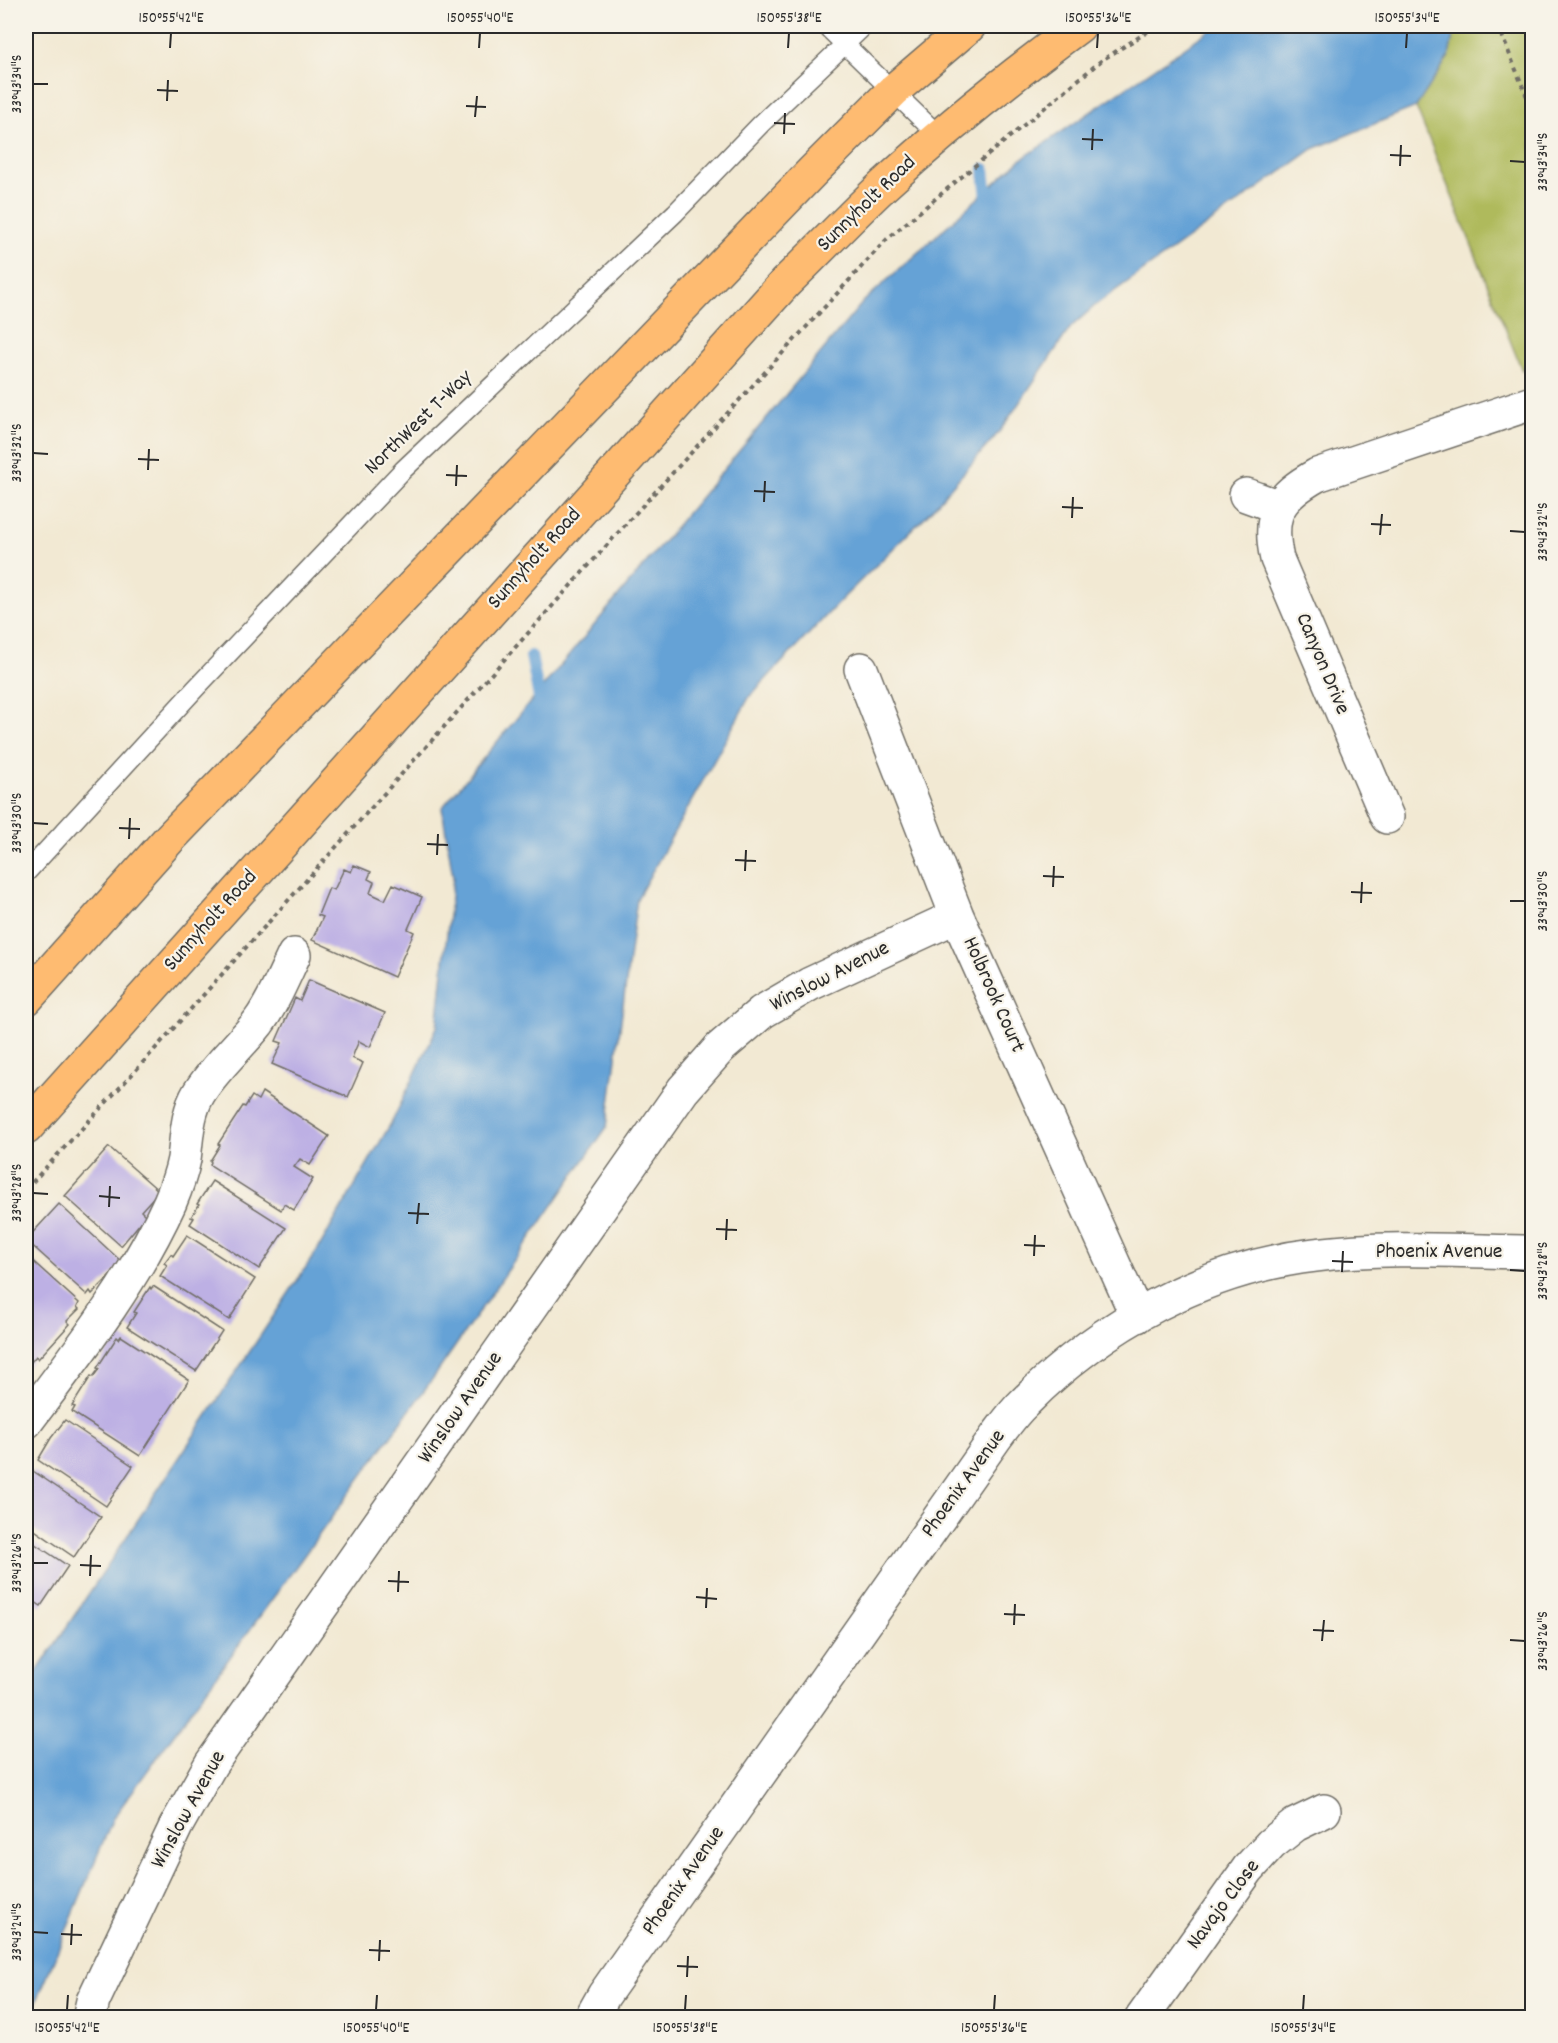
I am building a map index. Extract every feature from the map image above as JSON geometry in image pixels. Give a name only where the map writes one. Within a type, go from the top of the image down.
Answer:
[{"type":"main road","points":[[26,999],[170,838],[812,172],[893,91],[969,26]]},
{"type":"main road","name":"Sunnyholt Road","points":[[26,1128],[785,283],[866,203],[939,136],[1017,71],[1079,26]]},
{"type":"street","points":[[1246,495],[1279,507],[1286,496],[1317,475],[1533,403]]},
{"type":"street","name":"Canyon Drive","points":[[1279,507],[1273,539],[1278,559],[1387,817]]},
{"type":"street","name":"Holbrook Court","points":[[861,669],[957,916],[1137,1316]]},
{"type":"street","name":"Winslow Avenue","points":[[89,2018],[93,2001],[176,1826],[211,1764],[683,1089],[720,1048],[762,1012],[810,984],[957,916]]},
{"type":"street","points":[[26,1422],[103,1317],[141,1257],[178,1183],[184,1160],[189,1116],[198,1094],[260,1021],[277,992],[294,955]]},
{"type":"street","name":"Phoenix Avenue","points":[[591,2018],[604,1995],[996,1437],[1024,1403],[1058,1371],[1096,1341],[1137,1316],[1194,1287],[1253,1266],[1315,1255],[1377,1251],[1533,1252]]},
{"type":"street","name":"Navajo Close","points":[[1142,2018],[1248,1869],[1271,1844],[1294,1825],[1324,1811]]},
{"type":"lane","points":[[826,26],[939,136]]},
{"type":"lane","name":"NorthWest T-Way","points":[[26,873],[195,688],[403,470],[675,213],[843,44],[864,26]]},
{"type":"path","points":[[26,1189],[137,1069],[634,515],[887,239],[1102,60],[1157,26]]},
{"type":"path","points":[[1498,26],[1533,109]]},
{"type":"green space","points":[[1455,26],[1532,26],[1532,366],[1522,370],[1416,107],[1449,56]]},
{"type":"water","points":[[1216,26],[1455,26],[1449,56],[1416,107],[1313,149],[1098,303],[1071,327],[1000,431],[926,516],[842,599],[750,696],[637,899],[607,1127],[436,1374],[113,1818],[30,2017],[26,2017],[26,1688],[318,1249],[393,1120],[437,1027],[453,877],[442,808],[863,302],[1019,161]]},
{"type":"building","points":[[354,865],[371,872],[368,879],[374,882],[370,893],[385,900],[393,884],[422,897],[408,929],[414,932],[394,977],[312,940],[323,917],[318,915],[329,888],[334,890],[344,869],[351,872]]},
{"type":"building","points":[[309,980],[385,1013],[370,1047],[359,1041],[355,1050],[352,1058],[363,1063],[348,1097],[272,1064],[282,1043],[276,1041],[295,998],[300,1001]]},
{"type":"building","points":[[262,1092],[329,1136],[310,1165],[300,1159],[294,1167],[313,1179],[294,1210],[284,1204],[281,1210],[210,1165],[220,1145],[218,1144],[243,1106],[245,1107],[252,1096],[258,1100]]},
{"type":"building","points":[[109,1147],[159,1191],[141,1211],[146,1216],[121,1246],[65,1196]]},
{"type":"building","points":[[212,1181],[286,1228],[259,1269],[190,1224],[194,1218],[191,1217],[199,1205],[197,1204]]},
{"type":"building","points":[[59,1204],[123,1263],[92,1294],[90,1291],[87,1295],[26,1240]]},
{"type":"building","points":[[187,1235],[255,1279],[229,1320],[160,1276],[167,1265],[164,1263],[171,1254],[173,1256]]},
{"type":"building","points":[[26,1255],[79,1303],[77,1307],[79,1309],[67,1321],[70,1324],[38,1359],[36,1356],[26,1368]]},
{"type":"building","points":[[153,1286],[222,1331],[196,1371],[127,1327],[136,1313],[134,1312],[150,1287],[151,1289]]},
{"type":"building","points":[[121,1336],[189,1380],[140,1456],[72,1412],[75,1407],[72,1406],[91,1376],[93,1377],[99,1369],[97,1368],[117,1337],[119,1339]]},
{"type":"building","points":[[65,1420],[133,1466],[106,1506],[38,1460]]},
{"type":"building","points":[[33,1471],[101,1517],[74,1557],[26,1524],[26,1482]]},
{"type":"building","points":[[26,1538],[68,1566],[41,1606],[26,1596]]},
{"type":"building","points":[[26,1614],[34,1620],[26,1631]]},
{"type":"waterway","points":[[984,169],[988,207]]},
{"type":"waterway","points":[[531,656],[541,708]]}]
